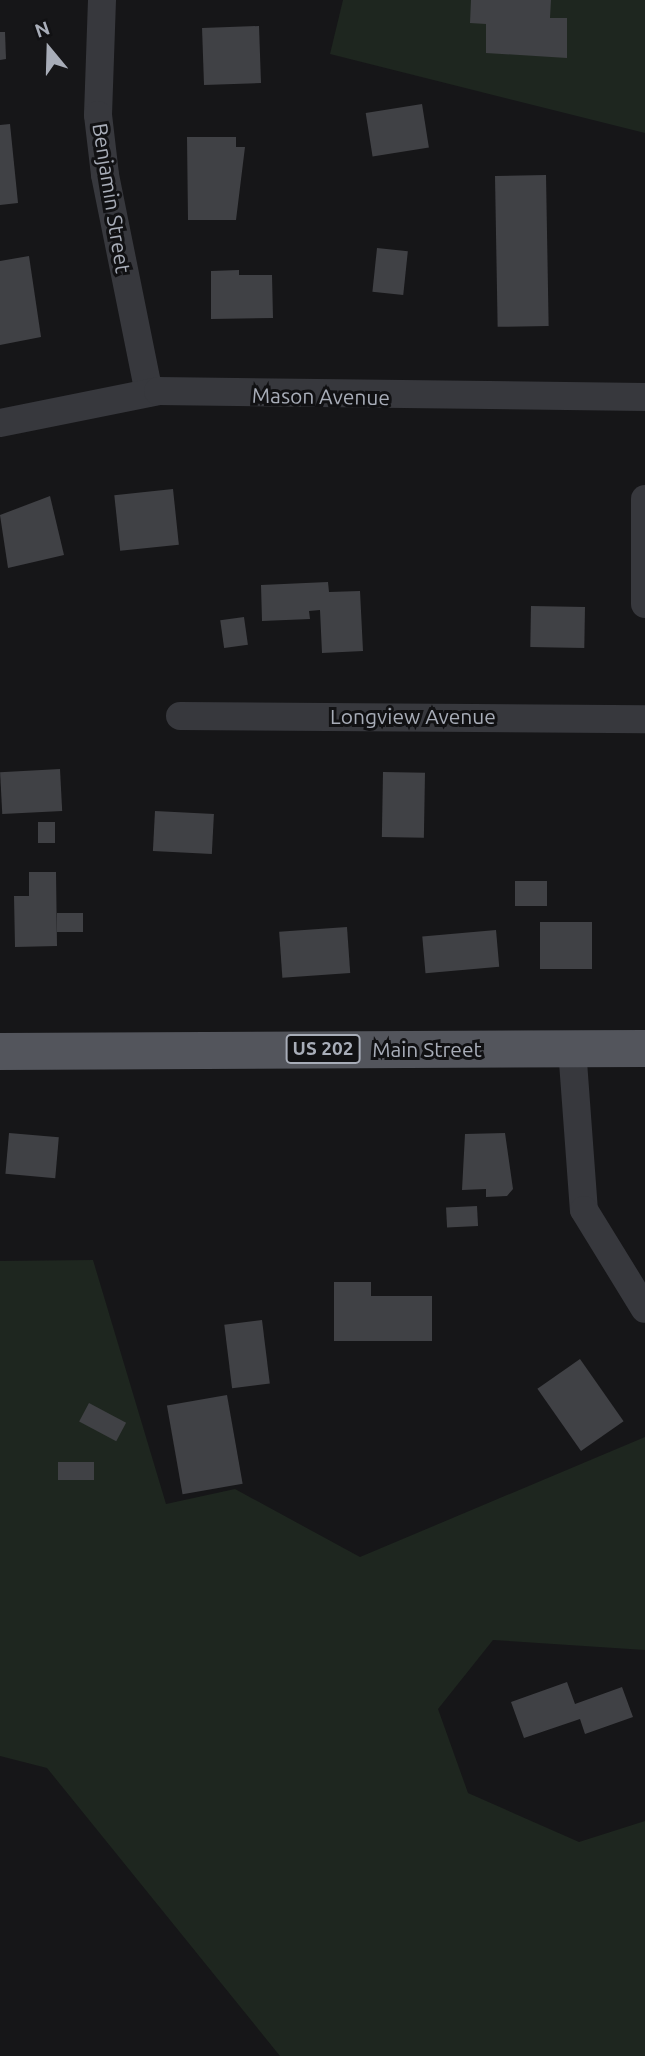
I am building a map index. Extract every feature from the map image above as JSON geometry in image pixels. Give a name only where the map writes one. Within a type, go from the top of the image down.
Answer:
[{"type":"main road","name":"Main Street","points":[[0,1051],[645,1048]]},
{"type":"street","name":"Benjamin Street","points":[[102,0],[97,79],[105,175],[149,393]]},
{"type":"street","name":"Mason Avenue","points":[[0,423],[149,393],[645,397]]},
{"type":"street","points":[[645,499],[645,604]]},
{"type":"street","name":"Longview Avenue","points":[[180,716],[645,719]]},
{"type":"street","points":[[572,1048],[584,1210],[645,1309]]},
{"type":"shaded area","points":[[343,0],[645,0],[645,133],[330,54]]},
{"type":"shaded area","points":[[93,1260],[166,1504],[235,1489],[360,1557],[645,1437],[645,1650],[493,1640],[438,1709],[468,1793],[579,1842],[645,1821],[645,2056],[280,2056],[47,1768],[0,1756],[0,1261]]},
{"type":"building","points":[[471,0],[551,0],[550,18],[567,18],[567,58],[486,53],[486,24],[470,23]]},
{"type":"building","points":[[259,26],[261,83],[204,85],[202,28]]},
{"type":"building","points":[[0,32],[5,32],[6,59],[0,60]]},
{"type":"building","points":[[422,104],[429,147],[373,156],[366,113]]},
{"type":"building","points":[[10,124],[18,203],[0,205],[0,125]]},
{"type":"building","points":[[187,137],[236,137],[236,147],[245,147],[236,220],[188,220]]},
{"type":"building","points":[[546,175],[549,326],[498,327],[495,176]]},
{"type":"building","points":[[377,248],[408,251],[403,295],[372,292]]},
{"type":"building","points":[[29,256],[41,337],[0,345],[0,261]]},
{"type":"building","points":[[239,270],[239,275],[272,275],[273,318],[211,319],[211,271]]},
{"type":"building","points":[[173,489],[179,545],[120,551],[114,495]]},
{"type":"building","points":[[50,496],[64,555],[8,568],[0,515]]},
{"type":"building","points":[[328,582],[329,592],[360,591],[363,651],[322,653],[320,610],[309,611],[310,619],[262,621],[261,585]]},
{"type":"building","points":[[531,606],[585,607],[584,648],[530,647]]},
{"type":"building","points":[[244,617],[248,645],[224,648],[220,620]]},
{"type":"building","points":[[60,769],[62,811],[2,814],[0,772]]},
{"type":"building","points":[[383,772],[425,773],[424,838],[382,837]]},
{"type":"building","points":[[155,811],[214,814],[212,854],[153,851]]},
{"type":"building","points":[[38,822],[55,822],[55,843],[38,843]]},
{"type":"building","points":[[29,872],[56,872],[57,946],[15,947],[14,896],[29,896]]},
{"type":"building","points":[[515,881],[547,881],[547,906],[515,906]]},
{"type":"building","points":[[57,913],[83,913],[83,932],[57,932]]},
{"type":"building","points":[[540,922],[592,922],[592,969],[540,969]]},
{"type":"building","points":[[347,927],[350,973],[282,978],[279,932]]},
{"type":"building","points":[[496,930],[499,967],[426,973],[422,936]]},
{"type":"building","points":[[9,1133],[59,1137],[55,1178],[5,1174]]},
{"type":"building","points":[[505,1133],[513,1189],[507,1196],[486,1197],[486,1189],[462,1190],[465,1134]]},
{"type":"building","points":[[477,1206],[478,1226],[447,1228],[446,1208]]},
{"type":"building","points":[[334,1282],[371,1282],[371,1296],[432,1296],[432,1341],[334,1341]]},
{"type":"building","points":[[262,1320],[270,1384],[232,1388],[224,1325]]},
{"type":"building","points":[[580,1359],[624,1421],[581,1451],[537,1389]]},
{"type":"building","points":[[227,1395],[243,1484],[183,1494],[167,1406]]},
{"type":"building","points":[[89,1403],[126,1423],[116,1441],[79,1422]]},
{"type":"building","points":[[58,1462],[94,1462],[94,1480],[58,1480]]},
{"type":"building","points":[[567,1682],[575,1704],[622,1687],[633,1717],[585,1734],[580,1719],[524,1738],[511,1702]]}]
